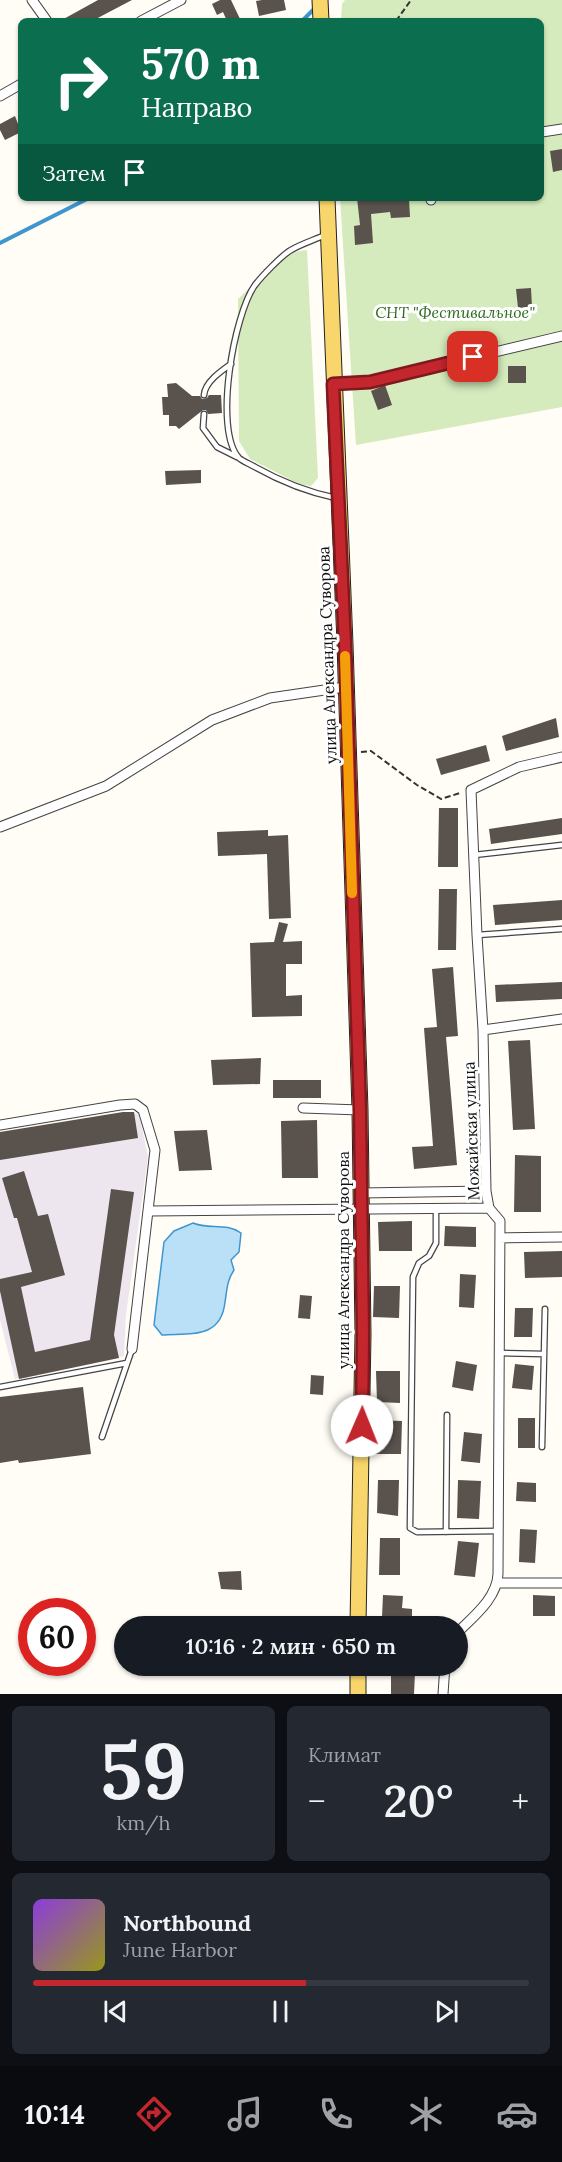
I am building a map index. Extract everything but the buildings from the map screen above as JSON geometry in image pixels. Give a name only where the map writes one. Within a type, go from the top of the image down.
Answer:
[{"type":"main road","points":[[320,0],[321,18]]},
{"type":"main road","name":"улица Александра Суворова","points":[[327,201],[349,753],[360,1110],[363,1334],[358,1616]]},
{"type":"main road","points":[[358,1676],[358,1694]]},
{"type":"street","points":[[32,0],[45,18]]},
{"type":"street","points":[[147,18],[181,0]]},
{"type":"street","points":[[0,96],[18,86]]},
{"type":"street","points":[[544,132],[562,129]]},
{"type":"street","points":[[333,384],[370,382],[562,336]]},
{"type":"street","points":[[0,827],[106,786],[212,720],[270,698],[345,687]]},
{"type":"street","points":[[471,790],[519,767],[562,757]]},
{"type":"street","name":"Можайская улица","points":[[471,790],[483,1030],[486,1191],[489,1208],[500,1221],[498,1583]]},
{"type":"street","points":[[483,1030],[562,1019]]},
{"type":"street","points":[[0,1125],[120,1105],[135,1104],[143,1110],[155,1150],[132,1349]]},
{"type":"street","points":[[303,1108],[360,1110]]},
{"type":"street","points":[[361,1192],[486,1191]]},
{"type":"street","points":[[149,1211],[489,1208]]},
{"type":"street","points":[[500,1238],[562,1237]]},
{"type":"street","points":[[468,1623],[498,1583],[562,1583]]},
{"type":"street","points":[[443,1694],[444,1676]]},
{"type":"lane","points":[[238,457],[227,430],[227,396],[231,364],[244,303],[256,284],[290,251],[327,234]]},
{"type":"lane","points":[[204,395],[204,390],[219,373],[231,364]]},
{"type":"lane","points":[[204,414],[203,428],[217,447],[274,478],[316,494],[338,499]]},
{"type":"lane","points":[[474,855],[562,845]]},
{"type":"lane","points":[[477,935],[562,929]]},
{"type":"lane","points":[[436,1208],[436,1242],[429,1256],[419,1263],[414,1278],[410,1528],[417,1532],[498,1531]]},
{"type":"lane","points":[[542,1447],[545,1309]]},
{"type":"lane","points":[[102,1437],[132,1349]]},
{"type":"lane","points":[[499,1353],[544,1354]]},
{"type":"lane","points":[[0,1388],[127,1363]]},
{"type":"lane","points":[[446,1532],[447,1415]]},
{"type":"path","points":[[398,18],[411,0]]},
{"type":"path","points":[[349,753],[371,751],[417,785],[441,799],[471,790]]},
{"type":"shaded area","points":[[139,1113],[148,1157],[126,1315],[124,1356],[15,1379],[0,1320],[0,1133]]},
{"type":"green space","name":"СНТ \"Фестивальное\"","points":[[345,0],[562,0],[562,407],[356,445],[340,201],[544,201],[544,18],[341,18],[342,4]]},
{"type":"green space","points":[[307,250],[318,478],[311,486],[299,484],[250,459],[239,441],[238,299],[288,253]]},
{"type":"water","points":[[193,1223],[229,1228],[241,1233],[239,1252],[231,1260],[234,1270],[229,1281],[222,1314],[218,1322],[203,1332],[162,1335],[154,1325],[164,1242],[174,1231]]},
{"type":"waterway","points":[[305,18],[316,7]]},
{"type":"waterway","points":[[0,243],[83,201]]},
{"type":"slow traffic","points":[[345,656],[352,893]]},
{"type":"route","points":[[362,1426],[360,1110],[345,644],[333,384],[370,382],[473,357]]}]
